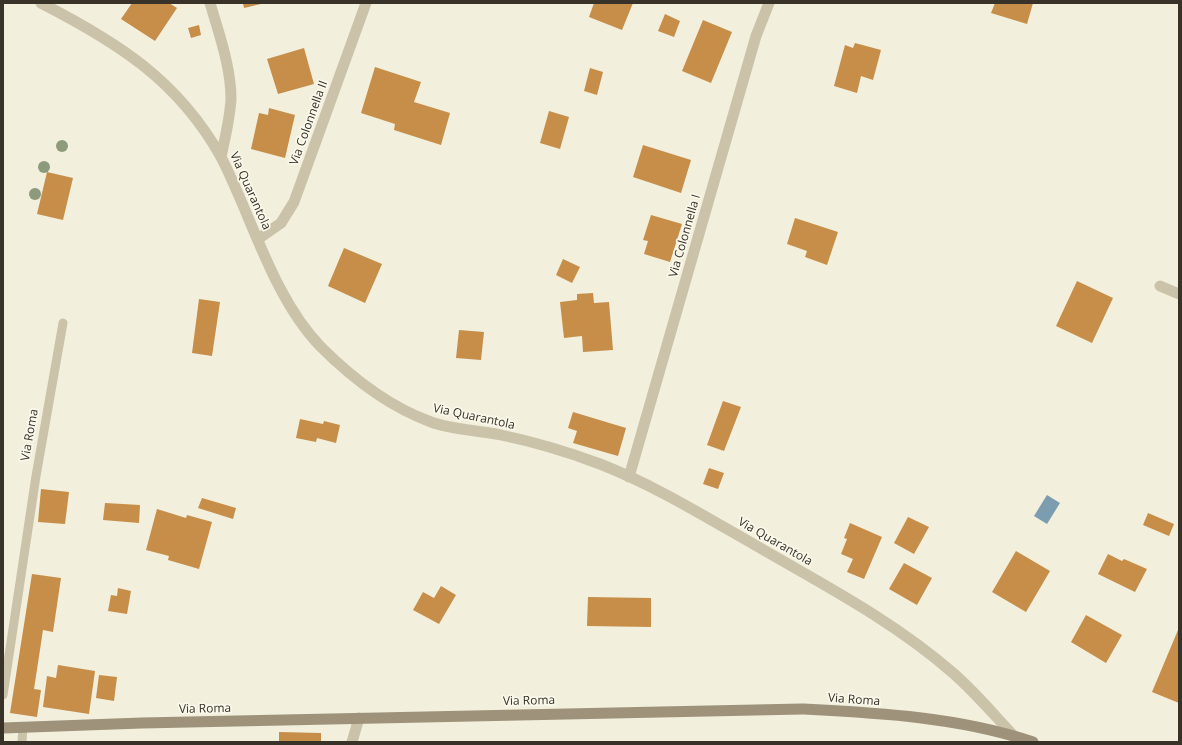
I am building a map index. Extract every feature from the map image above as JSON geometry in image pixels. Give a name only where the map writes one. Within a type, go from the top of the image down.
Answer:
[{"type":"main road","name":"Via Roma","points":[[3,728],[359,718],[802,709],[932,720],[972,726],[1033,742]]},
{"type":"street","name":"Via Quarantola","points":[[41,3],[110,40],[153,74],[191,110],[221,157],[287,300],[308,332],[320,346],[345,368],[388,400],[414,415],[439,425],[500,435],[537,444],[589,460],[629,477],[689,507],[844,596],[890,626],[955,674],[1014,736]]},
{"type":"street","points":[[210,3],[226,60],[231,91],[229,117],[221,157]]},
{"type":"street","name":"Via Colonnella II","points":[[258,240],[281,223],[296,198],[366,3]]},
{"type":"street","name":"Via Colonnella I","points":[[629,477],[756,36],[769,3]]},
{"type":"street","points":[[1160,286],[1179,294]]},
{"type":"street","points":[[352,742],[359,718]]},
{"type":"lane","name":"Via Roma","points":[[3,695],[36,476],[63,323]]},
{"type":"lane","points":[[22,742],[23,727]]},
{"type":"water","points":[[1047,495],[1060,503],[1047,524],[1034,516]]},
{"type":"building","points":[[132,3],[169,3],[177,8],[155,41],[121,19]]},
{"type":"building","points":[[243,3],[261,3],[261,4],[244,8]]},
{"type":"building","points":[[594,3],[633,3],[622,30],[589,17]]},
{"type":"building","points":[[995,3],[1033,3],[1027,24],[991,13]]},
{"type":"building","points":[[665,14],[680,21],[674,37],[658,31]]},
{"type":"building","points":[[703,20],[732,32],[711,83],[682,71]]},
{"type":"building","points":[[199,25],[201,35],[191,38],[188,28]]},
{"type":"building","points":[[855,43],[881,50],[873,80],[861,76],[857,93],[834,86],[845,45],[853,48]]},
{"type":"building","points":[[304,48],[314,84],[278,94],[267,59]]},
{"type":"building","points":[[375,67],[421,82],[414,102],[450,113],[441,145],[394,130],[395,124],[361,113]]},
{"type":"building","points":[[590,68],[603,72],[597,95],[584,91]]},
{"type":"building","points":[[269,108],[295,115],[285,158],[251,149],[259,113],[268,115]]},
{"type":"building","points":[[549,111],[569,117],[560,149],[540,143]]},
{"type":"building","points":[[643,145],[691,160],[681,193],[633,177]]},
{"type":"building","points":[[47,172],[73,178],[63,220],[37,214]]},
{"type":"building","points":[[651,215],[682,224],[670,262],[644,254],[648,241],[643,240]]},
{"type":"building","points":[[795,218],[838,232],[827,265],[805,257],[807,251],[787,244]]},
{"type":"building","points":[[344,248],[382,264],[365,303],[328,286]]},
{"type":"building","points":[[563,259],[580,267],[572,283],[556,275]]},
{"type":"building","points":[[1077,281],[1113,298],[1092,343],[1056,326]]},
{"type":"building","points":[[593,293],[594,303],[609,302],[613,350],[583,352],[582,336],[564,338],[560,302],[577,300],[577,294]]},
{"type":"building","points":[[199,299],[220,302],[212,356],[192,353]]},
{"type":"building","points":[[459,330],[484,332],[481,360],[456,358]]},
{"type":"building","points":[[723,401],[741,407],[724,451],[707,445]]},
{"type":"building","points":[[573,412],[626,428],[618,456],[573,443],[577,431],[568,428]]},
{"type":"building","points":[[300,419],[323,424],[324,421],[340,425],[336,443],[317,438],[316,442],[296,438]]},
{"type":"building","points":[[709,468],[724,473],[718,489],[703,484]]},
{"type":"building","points":[[41,489],[69,492],[65,524],[38,522]]},
{"type":"building","points":[[202,498],[236,508],[233,519],[198,508]]},
{"type":"building","points":[[105,503],[140,505],[139,523],[103,520]]},
{"type":"building","points":[[157,509],[186,518],[187,515],[212,522],[199,569],[168,560],[169,556],[146,550]]},
{"type":"building","points":[[1148,513],[1174,524],[1169,536],[1143,525]]},
{"type":"building","points":[[908,517],[929,527],[914,554],[894,543]]},
{"type":"building","points":[[850,523],[882,537],[864,579],[847,572],[853,559],[841,554],[847,539],[844,538]]},
{"type":"building","points":[[1016,551],[1050,571],[1026,612],[992,592]]},
{"type":"building","points":[[1108,554],[1122,561],[1124,559],[1147,569],[1135,592],[1098,574]]},
{"type":"building","points":[[904,563],[932,578],[917,605],[889,589]]},
{"type":"building","points":[[32,574],[61,578],[53,632],[43,630],[34,689],[41,690],[37,717],[10,713]]},
{"type":"building","points":[[441,586],[456,595],[439,624],[413,610],[423,592],[434,598]]},
{"type":"building","points":[[118,588],[131,591],[127,614],[108,611],[111,595],[117,596]]},
{"type":"building","points":[[588,597],[651,598],[651,627],[587,626]]},
{"type":"building","points":[[1086,615],[1122,635],[1106,663],[1071,642]]},
{"type":"building","points":[[1178,630],[1179,631],[1179,703],[1152,692]]},
{"type":"building","points":[[58,665],[95,671],[89,714],[43,707],[47,676],[56,678]]},
{"type":"building","points":[[99,675],[117,677],[114,701],[96,698]]},
{"type":"building","points":[[279,732],[321,733],[321,742],[279,742]]}]
